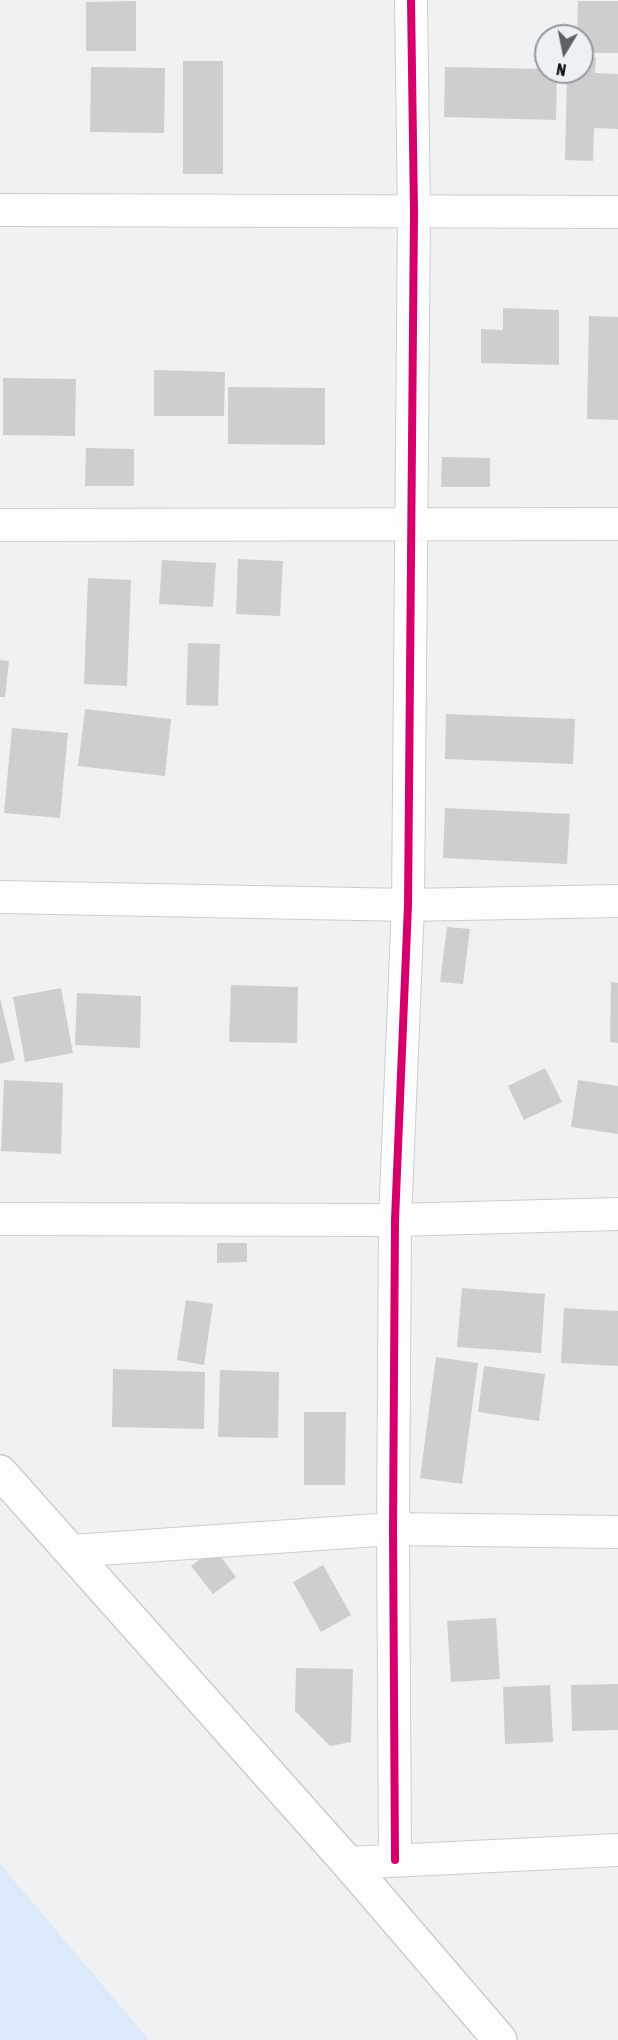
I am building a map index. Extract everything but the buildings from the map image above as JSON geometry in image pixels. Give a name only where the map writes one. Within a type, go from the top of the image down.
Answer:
[{"type":"main road","points":[[0,1472],[348,1863],[500,2040]]},
{"type":"street","points":[[395,1860],[394,1220],[408,905],[414,212],[411,0]]},
{"type":"street","points":[[0,210],[618,212]]},
{"type":"street","points":[[0,525],[618,524]]},
{"type":"street","points":[[0,897],[408,905],[618,901]]},
{"type":"street","points":[[0,1219],[394,1220],[618,1214]]},
{"type":"street","points":[[71,1551],[393,1529],[618,1532]]},
{"type":"street","points":[[348,1863],[618,1850]]},
{"type":"shaded area","points":[[0,1864],[149,2040],[0,2040]]},
{"type":"cycle path","points":[[395,1860],[393,1529],[395,1220],[408,905],[414,212],[411,0]]}]
